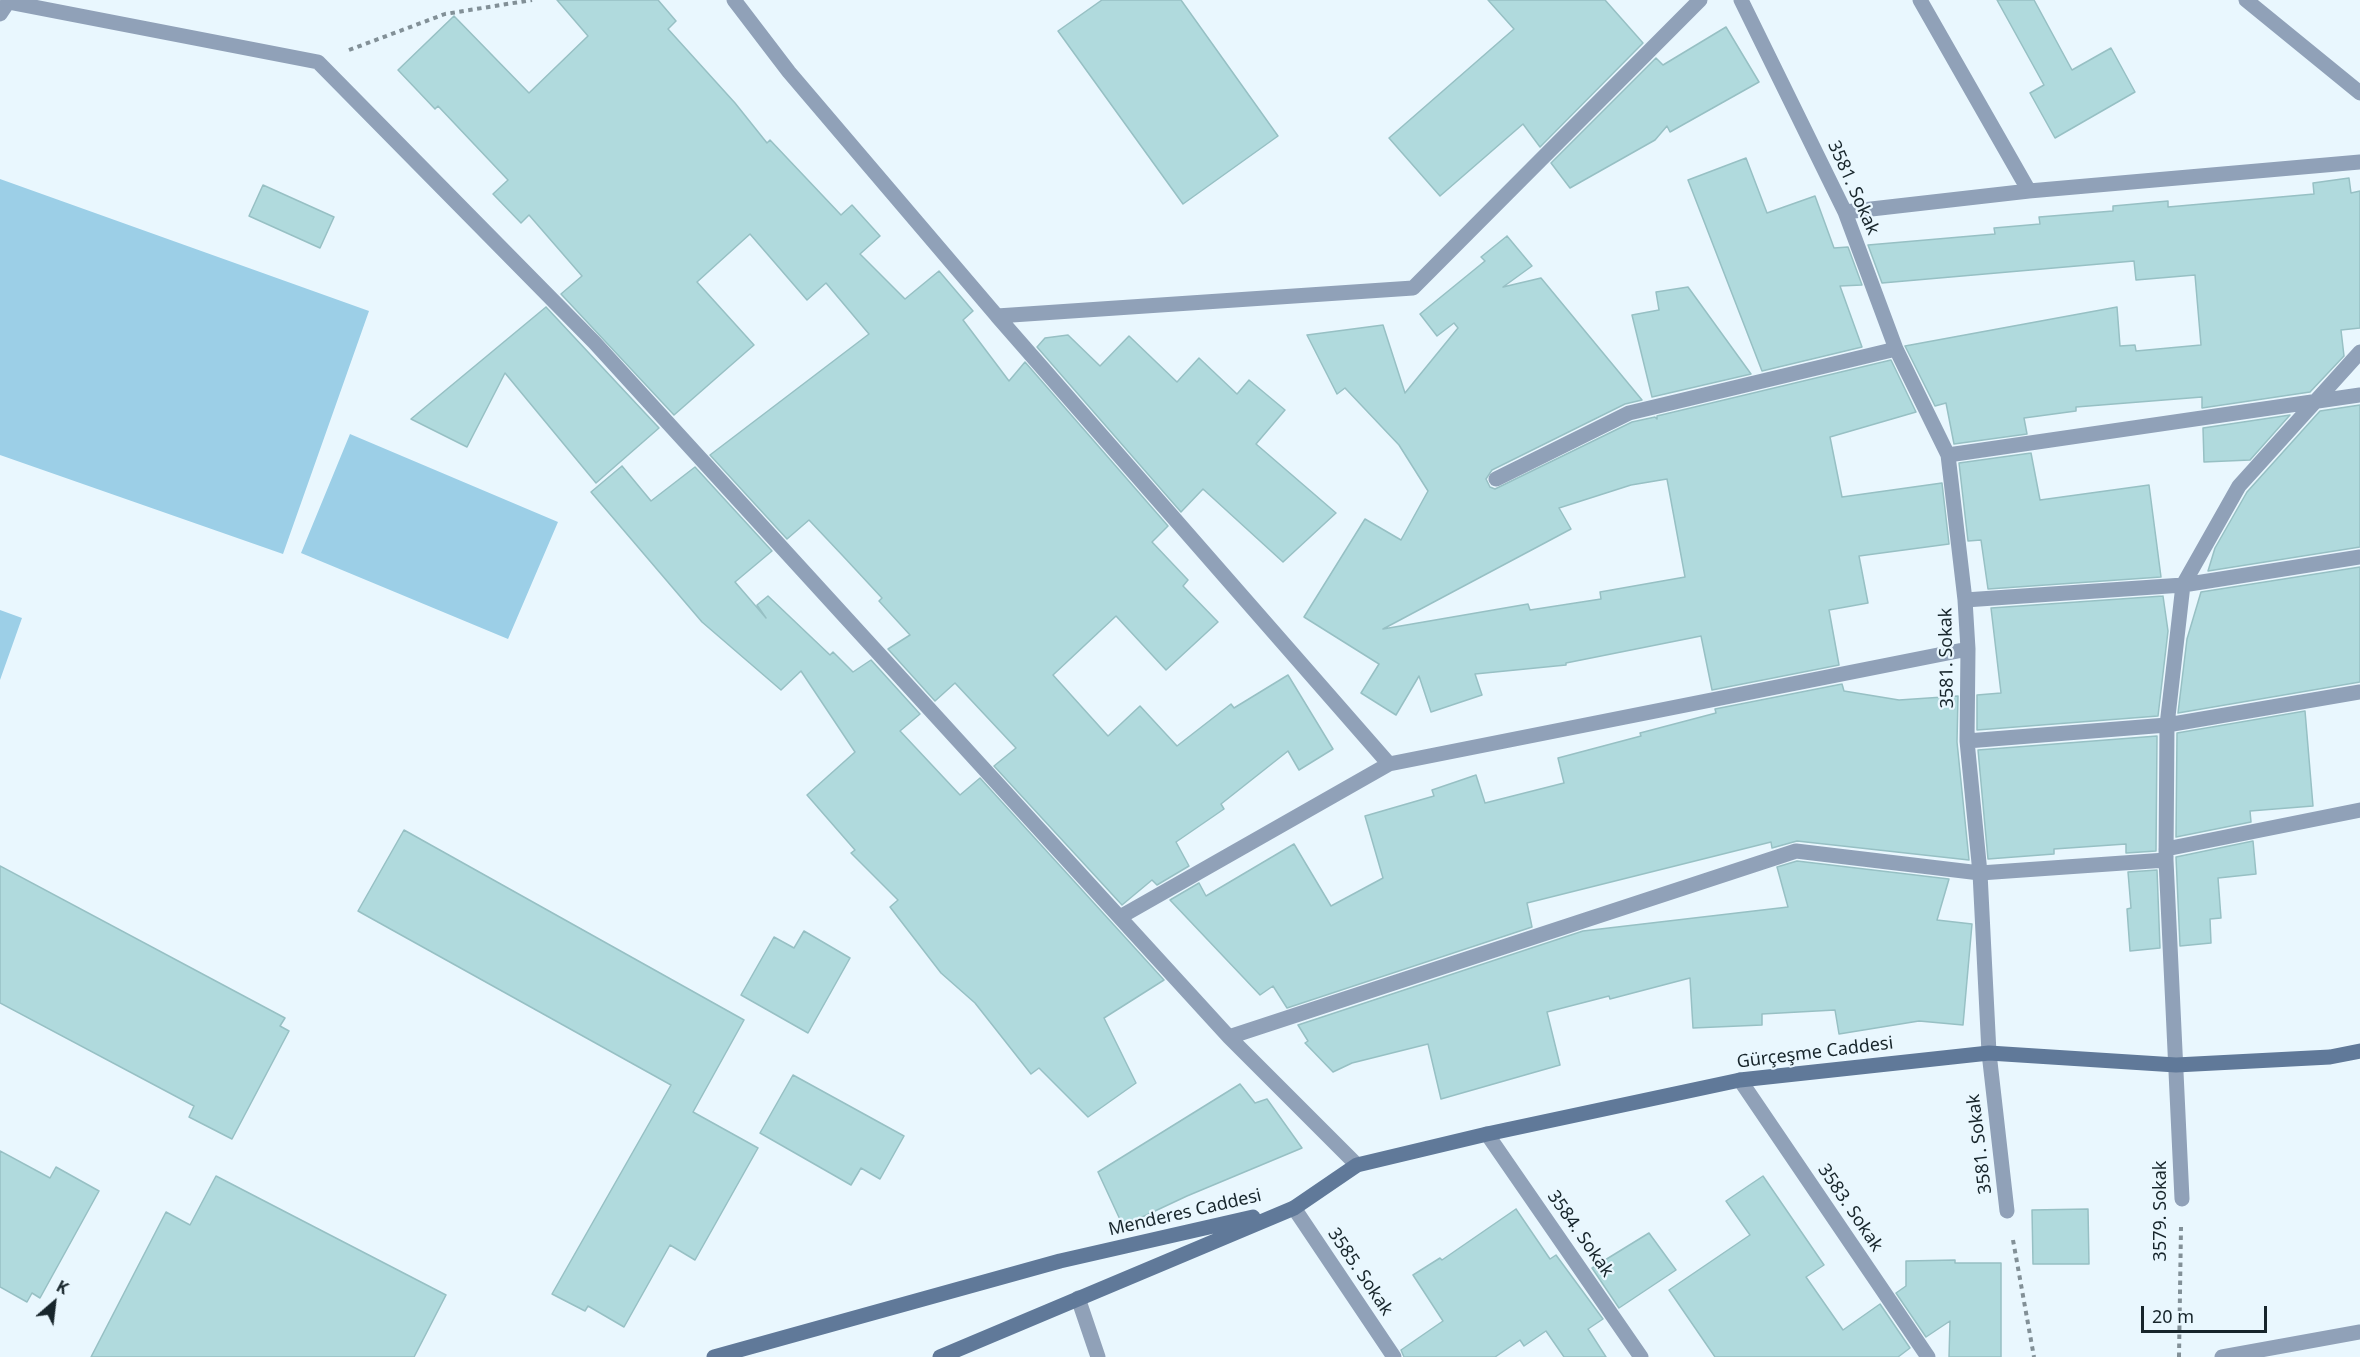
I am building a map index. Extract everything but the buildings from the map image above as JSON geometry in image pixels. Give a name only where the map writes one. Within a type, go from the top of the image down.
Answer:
[{"type":"main road","name":"Gürçeşme Caddesi","points":[[1294,1208],[1357,1165],[1487,1134],[1740,1080],[1989,1053],[2176,1065],[2330,1057],[2360,1051]]},
{"type":"main road","name":"Menderes Caddesi","points":[[940,1357],[1294,1208]]},
{"type":"main road","name":"Menderes Caddesi","points":[[714,1357],[1060,1261],[1294,1208]]},
{"type":"street","points":[[734,0],[789,72],[997,316],[1389,764]]},
{"type":"street","points":[[997,316],[1413,288],[1700,0]]},
{"type":"street","name":"3581. Sokak","points":[[1741,0],[1845,212],[1896,349],[1948,455],[1965,600],[1968,649],[1967,741],[1980,873],[1989,1053],[2007,1211]]},
{"type":"street","points":[[1920,0],[2029,191]]},
{"type":"street","points":[[2246,0],[2360,93]]},
{"type":"street","points":[[0,14],[8,2],[318,62],[594,342],[1229,1036],[1357,1165]]},
{"type":"street","points":[[1845,212],[2029,191],[2360,162]]},
{"type":"street","points":[[1496,480],[1629,413],[1896,349]]},
{"type":"street","points":[[2182,585],[2239,486],[2360,352]]},
{"type":"street","points":[[1948,455],[2360,395]]},
{"type":"street","points":[[1965,600],[2182,585],[2360,557]]},
{"type":"street","name":"3579. Sokak","points":[[2182,585],[2167,724],[2166,854],[2182,1200]]},
{"type":"street","points":[[1120,917],[1389,764],[1968,649]]},
{"type":"street","points":[[1967,741],[2167,724],[2360,692]]},
{"type":"street","points":[[1229,1036],[1796,851],[1980,873],[2166,854],[2360,810]]},
{"type":"street","name":"3583. Sokak","points":[[1740,1080],[1928,1357]]},
{"type":"street","name":"3584. Sokak","points":[[1487,1134],[1641,1357]]},
{"type":"street","name":"3585. Sokak","points":[[1294,1208],[1394,1357]]},
{"type":"street","points":[[1078,1298],[1098,1357]]},
{"type":"street","points":[[2222,1357],[2360,1332]]},
{"type":"path","points":[[318,62],[445,15],[532,0]]},
{"type":"path","name":"3579. Sokak","points":[[2178,1357],[2182,1200]]},
{"type":"path","name":"3581. Sokak","points":[[2007,1211],[2034,1357]]},
{"type":"shaded area","points":[[0,179],[369,311],[283,554],[0,455]]},
{"type":"shaded area","points":[[350,434],[558,522],[508,639],[301,553]]},
{"type":"shaded area","points":[[0,610],[22,618],[0,680]]}]
